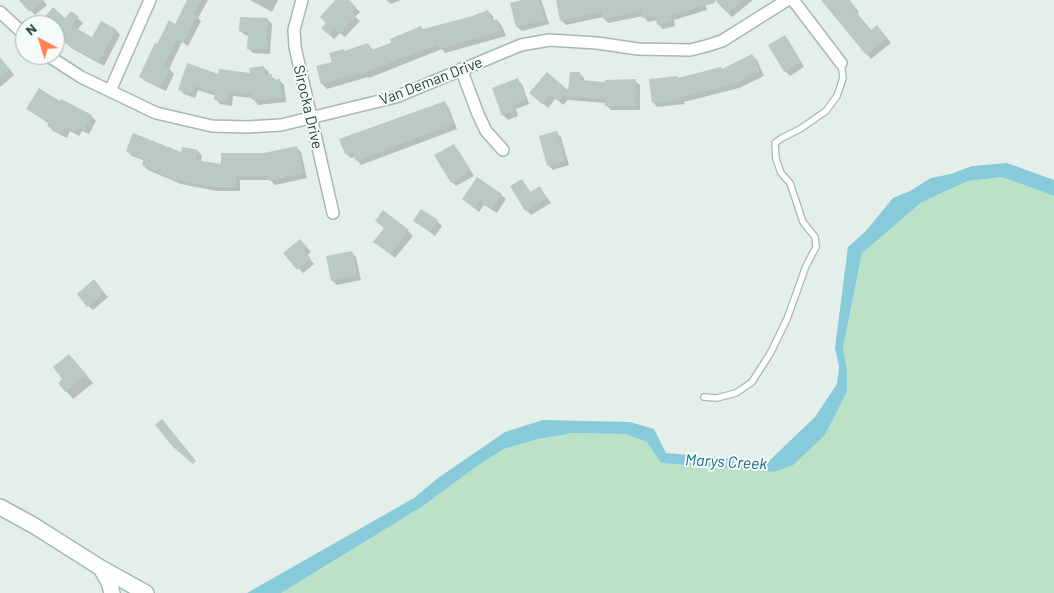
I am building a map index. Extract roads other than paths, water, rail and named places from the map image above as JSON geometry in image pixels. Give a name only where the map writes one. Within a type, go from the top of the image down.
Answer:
[{"type":"main road","points":[[0,507],[146,593]]},
{"type":"main road","points":[[101,568],[109,582],[112,593]]},
{"type":"street","points":[[110,91],[150,0]]},
{"type":"street","name":"Sirocka Drive","points":[[302,0],[294,30],[295,47],[333,213]]},
{"type":"street","name":"Van Deman Drive","points":[[62,65],[81,77],[156,113],[212,126],[256,127],[281,125],[396,97],[521,45],[549,40],[598,43],[638,49],[690,50],[722,41],[787,0]]},
{"type":"street","points":[[793,0],[841,63]]},
{"type":"street","points":[[0,12],[15,26]]},
{"type":"street","points":[[461,69],[486,130],[503,150]]},
{"type":"lane","points":[[704,396],[717,398],[736,393],[752,382],[771,352],[787,319],[806,266],[816,248],[815,237],[802,222],[790,183],[781,173],[776,160],[775,143],[826,111],[837,96],[843,78],[841,63]]},
{"type":"water","name":"Marys Creek","points":[[1007,163],[1054,180],[1054,196],[1002,177],[968,181],[922,202],[862,253],[843,348],[847,371],[847,391],[825,435],[793,465],[774,472],[661,463],[647,442],[625,434],[573,433],[539,439],[504,449],[480,464],[423,506],[281,593],[247,593],[414,498],[438,478],[505,432],[543,420],[630,422],[654,429],[666,453],[768,462],[815,417],[837,384],[839,367],[835,348],[848,247],[865,232],[893,198],[910,191],[931,178],[951,174],[972,166]]}]
